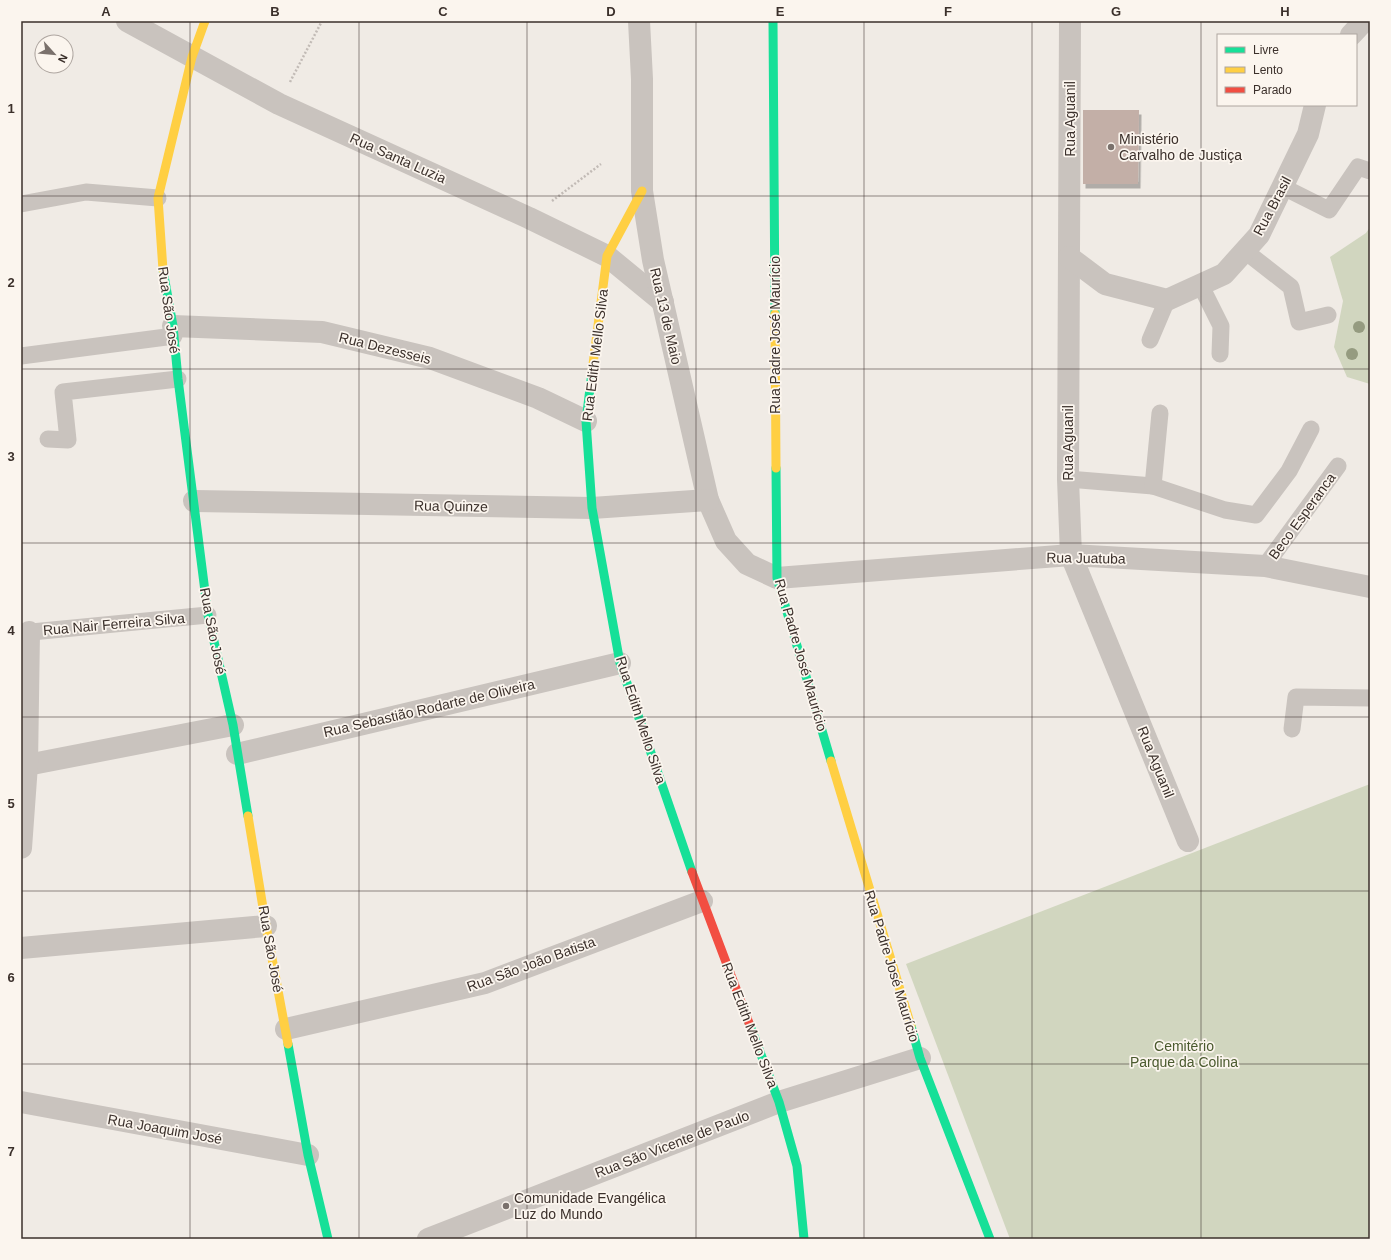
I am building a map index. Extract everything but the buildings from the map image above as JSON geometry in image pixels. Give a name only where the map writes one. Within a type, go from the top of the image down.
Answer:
[{"type":"street","name":"Rua Santa Luzia","points":[[127,21],[279,104],[529,218],[607,256],[663,302]]},
{"type":"street","name":"Rua São José","points":[[205,21],[192,57],[158,198],[162,264],[173,331],[208,615],[233,725],[266,926],[308,1155],[328,1239]]},
{"type":"street","name":"Rua 13 de Maio","points":[[639,21],[642,79],[642,191],[653,260],[708,500],[726,541],[747,564],[777,578]]},
{"type":"street","name":"Rua Padre José Maurício","points":[[773,21],[777,578],[920,1058],[990,1239]]},
{"type":"street","name":"Rua Aguanil","points":[[1070,21],[1068,479],[1071,555],[1188,841]]},
{"type":"street","points":[[1352,34],[1364,21]]},
{"type":"street","name":"Rua Brasil","points":[[1167,300],[1224,274],[1259,235],[1308,134],[1316,106]]},
{"type":"street","name":"Rua Edith Mello Silva","points":[[642,191],[607,256],[586,421],[592,508],[620,663],[702,901],[779,1102],[797,1166],[804,1239]]},
{"type":"street","points":[[1069,257],[1105,284],[1167,300]]},
{"type":"street","name":"Rua Dezesseis","points":[[173,331],[322,332],[430,358],[538,398],[586,421]]},
{"type":"street","name":"Rua Quinze","points":[[194,501],[592,508],[708,500]]},
{"type":"street","name":"Rua Juatuba","points":[[777,578],[1071,555],[1265,566],[1370,587]]},
{"type":"street","points":[[21,848],[27,766],[25,632]]},
{"type":"street","name":"Rua Sebastião Rodarte de Oliveira","points":[[237,754],[620,663]]},
{"type":"street","points":[[27,766],[233,725]]},
{"type":"street","name":"Rua São João Batista","points":[[286,1029],[485,983],[702,901]]},
{"type":"street","points":[[21,948],[266,926]]},
{"type":"street","name":"Rua São Vicente de Paulo","points":[[428,1239],[779,1102],[920,1058]]},
{"type":"street","name":"Rua Joaquim José","points":[[21,1102],[308,1155]]},
{"type":"lane","points":[[1283,187],[1329,210],[1358,167],[1370,171]]},
{"type":"lane","points":[[21,204],[86,192],[158,198]]},
{"type":"lane","points":[[1245,251],[1291,288],[1299,322],[1328,315]]},
{"type":"lane","points":[[1200,284],[1221,326],[1220,354]]},
{"type":"lane","points":[[1150,340],[1167,300]]},
{"type":"lane","points":[[21,356],[173,331]]},
{"type":"lane","points":[[48,439],[68,440],[63,392],[178,379]]},
{"type":"lane","points":[[1153,486],[1160,413]]},
{"type":"lane","points":[[1068,479],[1153,486],[1225,510],[1256,515],[1288,471],[1311,429]]},
{"type":"lane","name":"Beco Esperanca","points":[[1265,566],[1338,466]]},
{"type":"lane","name":"Rua Nair Ferreira Silva","points":[[25,632],[208,615]]},
{"type":"lane","points":[[1292,729],[1296,697],[1370,698]]},
{"type":"path","points":[[279,104],[322,21]]},
{"type":"path","points":[[529,218],[601,164]]},
{"type":"green space","points":[[1370,227],[1370,384],[1347,377],[1334,347],[1343,301],[1330,257],[1366,233]]},
{"type":"green space","name":"Cemitério Parque da Colina","points":[[1370,784],[1370,1239],[1010,1239],[906,964]]},
{"type":"traffic: fast","points":[[773,21],[775,314]]},
{"type":"traffic: fast","points":[[163,270],[173,326],[178,379],[208,615],[233,725],[248,816]]},
{"type":"traffic: fast","points":[[592,372],[586,421],[592,508],[620,663],[692,872]]},
{"type":"traffic: fast","points":[[776,468],[777,578],[831,761]]},
{"type":"traffic: fast","points":[[749,1023],[779,1102],[797,1166],[804,1239]]},
{"type":"traffic: fast","points":[[911,1026],[920,1058],[990,1239]]},
{"type":"traffic: fast","points":[[288,1044],[308,1155],[328,1239]]},
{"type":"traffic: slow","points":[[163,270],[158,198],[192,57],[205,21]]},
{"type":"traffic: slow","points":[[592,372],[607,256],[642,191]]},
{"type":"traffic: slow","points":[[775,314],[776,468]]},
{"type":"traffic: slow","points":[[831,761],[911,1026]]},
{"type":"traffic: slow","points":[[248,816],[266,926],[288,1044]]},
{"type":"traffic: jam","points":[[692,872],[749,1023]]},
{"type":"place","name":"Ministério Carvalho de Justiça","points":[[1111,147]]},
{"type":"place","name":"Comunidade Evangélica Luz do Mundo","points":[[506,1206]]}]
